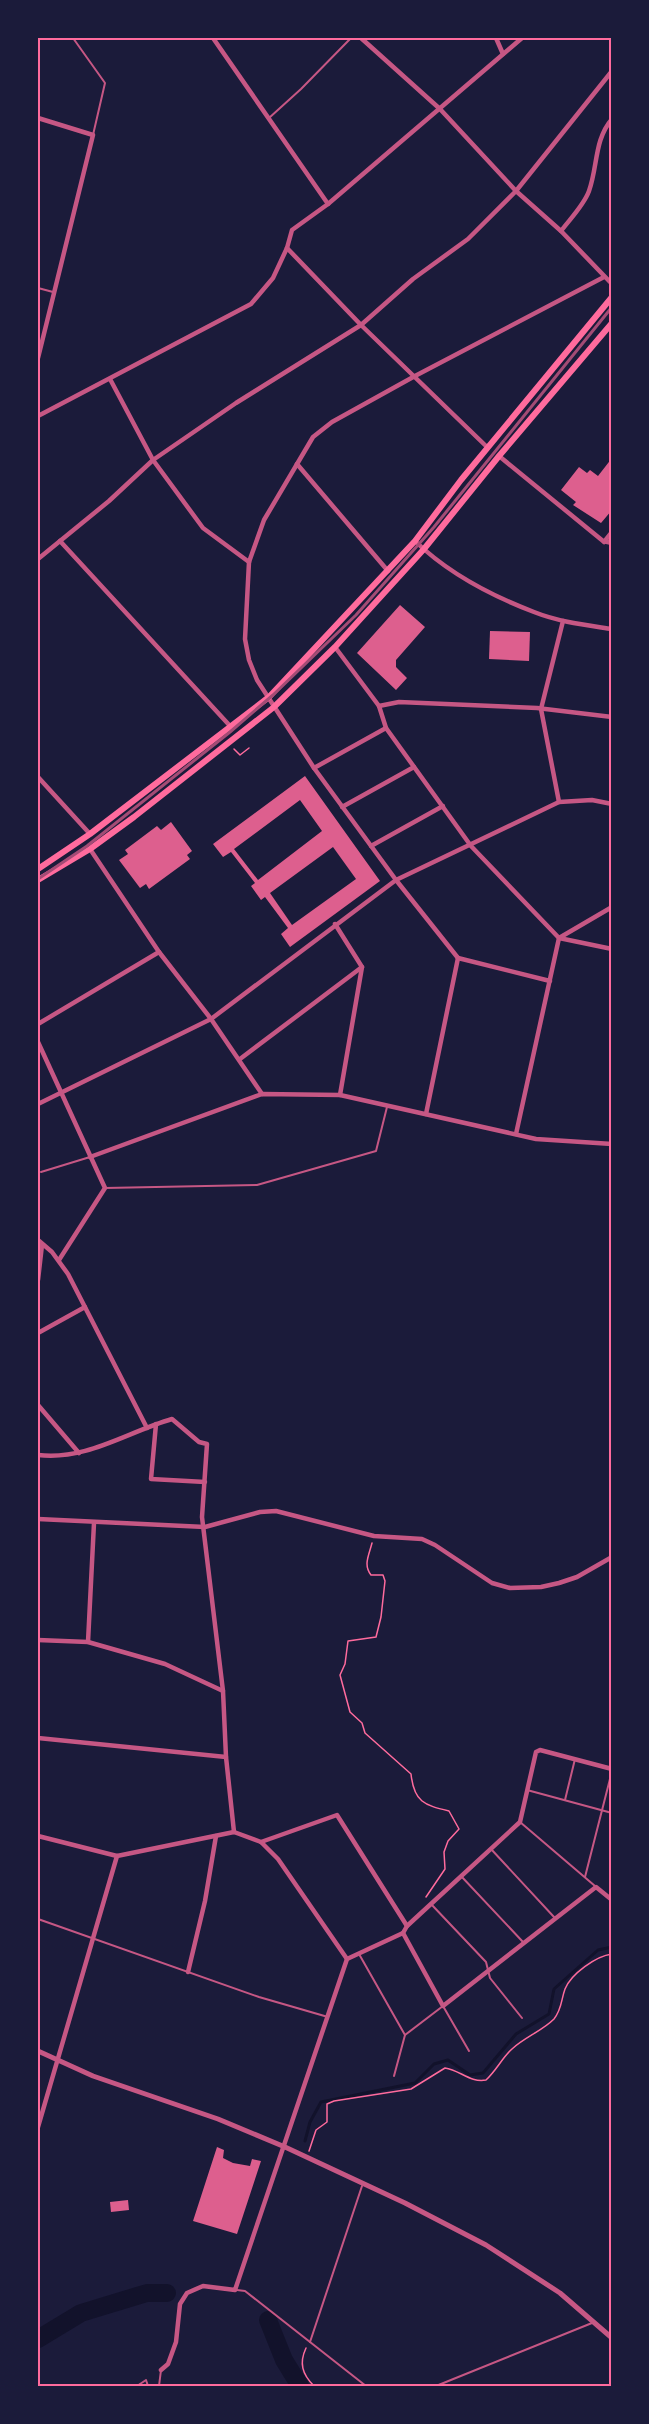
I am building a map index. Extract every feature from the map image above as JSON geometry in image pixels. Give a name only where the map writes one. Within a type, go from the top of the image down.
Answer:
[{"type":"main road","points":[[38,869],[90,834],[268,697],[415,541],[487,447],[612,297]]},
{"type":"main road","points":[[38,880],[90,849],[134,817],[274,707],[334,647],[424,549],[499,456],[612,323]]},
{"type":"street","points":[[213,38],[328,204]]},
{"type":"street","points":[[361,38],[440,109],[516,191],[561,231],[612,284]]},
{"type":"street","points":[[496,38],[503,54]]},
{"type":"street","points":[[38,416],[251,304],[273,278],[287,248],[292,230],[328,204],[522,38]]},
{"type":"street","points":[[38,559],[109,501],[153,460],[236,403],[361,325],[413,279],[468,239],[516,191],[612,71]]},
{"type":"street","points":[[38,118],[93,135],[38,358]]},
{"type":"street","points":[[561,231],[588,195],[594,175],[597,147],[603,129],[612,119]]},
{"type":"street","points":[[287,248],[361,325],[487,447]]},
{"type":"street","points":[[550,981],[458,958],[342,807],[274,707],[257,680],[249,660],[245,639],[249,562],[264,520],[313,437],[332,422],[415,376],[604,277]]},
{"type":"street","points":[[110,379],[153,460],[203,528],[249,562]]},
{"type":"street","points":[[499,456],[604,542],[612,543]]},
{"type":"street","points":[[297,464],[388,571]]},
{"type":"street","points":[[604,542],[612,532]]},
{"type":"street","points":[[60,541],[231,727]]},
{"type":"street","points":[[415,541],[457,574],[535,613],[563,621],[612,629]]},
{"type":"street","points":[[559,802],[540,709],[563,621]]},
{"type":"street","points":[[334,647],[379,706],[386,728],[471,846],[560,938],[612,949]]},
{"type":"street","points":[[379,706],[399,702],[540,709],[612,717]]},
{"type":"street","points":[[314,768],[386,728]]},
{"type":"street","points":[[342,807],[414,767]]},
{"type":"street","points":[[38,777],[90,834]]},
{"type":"street","points":[[38,1104],[60,1091],[211,1019],[396,880],[559,802],[592,800],[612,804]]},
{"type":"street","points":[[371,846],[443,806]]},
{"type":"street","points":[[90,849],[159,952],[211,1019],[262,1094]]},
{"type":"street","points":[[516,1134],[560,938],[612,908]]},
{"type":"street","points":[[335,924],[362,967],[340,1095]]},
{"type":"street","points":[[38,1024],[159,952]]},
{"type":"street","points":[[426,1114],[458,958]]},
{"type":"street","points":[[240,1059],[362,967]]},
{"type":"street","points":[[38,1042],[105,1188],[59,1260]]},
{"type":"street","points":[[90,1157],[262,1094],[340,1095],[536,1139],[612,1144]]},
{"type":"street","points":[[38,1240],[59,1260],[86,1307],[147,1428]]},
{"type":"street","points":[[38,1280],[42,1245]]},
{"type":"street","points":[[38,1333],[86,1307]]},
{"type":"street","points":[[38,1405],[79,1453]]},
{"type":"street","points":[[38,1455],[79,1453],[109,1444],[172,1419],[200,1442],[207,1444],[202,1517],[223,1691],[226,1757],[234,1832]]},
{"type":"street","points":[[156,1424],[151,1479],[205,1482]]},
{"type":"street","points":[[38,1519],[205,1527],[260,1512],[276,1511],[374,1536],[422,1539],[435,1545],[492,1583],[510,1588],[541,1587],[559,1583],[612,1557]]},
{"type":"street","points":[[88,1641],[94,1523]]},
{"type":"street","points":[[38,1640],[88,1641],[165,1664],[223,1691]]},
{"type":"street","points":[[38,1738],[226,1757]]},
{"type":"street","points":[[161,2370],[168,2364],[176,2342],[180,2304],[187,2293],[203,2286],[235,2290],[348,1959],[403,1933],[407,1926],[520,1822],[536,1752],[540,1750],[612,1770]]},
{"type":"street","points":[[261,1842],[337,1815],[407,1926]]},
{"type":"street","points":[[38,1836],[117,1856],[234,1832],[261,1842],[278,1858],[348,1959]]},
{"type":"street","points":[[188,1972],[205,1900],[216,1836]]},
{"type":"street","points":[[38,2127],[40,2108],[57,2059],[117,1856]]},
{"type":"street","points":[[403,1933],[443,2006],[596,1887],[612,1900]]},
{"type":"street","points":[[38,2051],[93,2076],[218,2119],[363,2183],[486,2245],[560,2293],[612,2338]]},
{"type":"lane","points":[[73,38],[105,83],[93,135]]},
{"type":"lane","points":[[268,119],[351,38]]},
{"type":"lane","points":[[38,288],[53,292]]},
{"type":"lane","points":[[105,1188],[257,1185],[316,1169],[376,1151],[387,1106]]},
{"type":"lane","points":[[41,1172],[90,1157]]},
{"type":"lane","points":[[565,1800],[575,1759]]},
{"type":"lane","points":[[585,1877],[612,1770]]},
{"type":"lane","points":[[527,1790],[612,1813]]},
{"type":"lane","points":[[520,1822],[596,1887]]},
{"type":"lane","points":[[491,1849],[556,1918]]},
{"type":"lane","points":[[461,1876],[524,1943]]},
{"type":"lane","points":[[431,1904],[486,1962],[490,1978],[522,2018]]},
{"type":"lane","points":[[38,1919],[259,1996],[329,2017]]},
{"type":"lane","points":[[359,1954],[405,2035]]},
{"type":"lane","points":[[394,2076],[405,2035],[443,2006],[469,2051]]},
{"type":"lane","points":[[310,2342],[363,2183]]},
{"type":"lane","points":[[235,2290],[245,2291],[366,2386]]},
{"type":"lane","points":[[436,2386],[595,2322]]},
{"type":"lane","points":[[159,2386],[161,2370]]},
{"type":"lane","points":[[137,2386],[146,2380],[148,2386]]},
{"type":"path","points":[[374,1536],[366,1563],[371,1575],[382,1575],[385,1581],[381,1617],[376,1637],[348,1641],[345,1664],[340,1675],[350,1712],[362,1723],[365,1732],[411,1774],[413,1792],[426,1806],[449,1811],[459,1829],[448,1842],[444,1852],[445,1869],[426,1897]]},
{"type":"path","points":[[307,2157],[316,2130],[327,2122],[327,2104],[334,2100],[411,2089],[445,2068],[475,2081],[486,2080],[514,2047],[551,2022],[561,2008],[566,1988],[573,1978],[599,1957],[612,1954]]},
{"type":"path","points":[[310,2342],[301,2359],[303,2372],[314,2386]]},
{"type":"building","points":[[612,458],[612,510],[601,523],[573,505],[576,502],[561,490],[579,467],[587,473],[590,470],[598,476]]},
{"type":"building","points":[[400,605],[425,627],[396,660],[396,667],[407,678],[396,690],[357,653]]},
{"type":"building","points":[[490,631],[530,632],[529,661],[489,659]]},
{"type":"building","points":[[305,776],[380,881],[290,947],[281,934],[288,928],[265,897],[261,900],[251,886],[255,883],[231,852],[223,857],[213,844]],"holes":[[[300,800],[322,831],[258,880],[234,849]],[[333,847],[356,879],[292,925],[270,893]]]},
{"type":"building","points":[[171,822],[192,851],[187,855],[190,859],[149,889],[146,884],[140,888],[119,860],[128,854],[125,850],[157,826],[161,830]]},
{"type":"building","points":[[217,2147],[224,2150],[223,2158],[233,2163],[250,2166],[252,2159],[261,2161],[237,2234],[193,2221]]},
{"type":"building","points":[[128,2200],[129,2210],[111,2212],[110,2202]]},
{"type":"waterway","points":[[305,2141],[310,2122],[321,2102],[415,2083],[434,2064],[448,2060],[470,2075],[483,2073],[516,2034],[549,2014],[554,1989],[598,1950],[612,1947]]},
{"type":"waterway","points":[[38,2339],[81,2313],[147,2293],[167,2293]]},
{"type":"waterway","points":[[268,2320],[284,2360],[300,2386]]},
{"type":"railway","points":[[38,879],[87,846],[230,732],[273,695],[356,615],[434,527],[612,307]]}]
